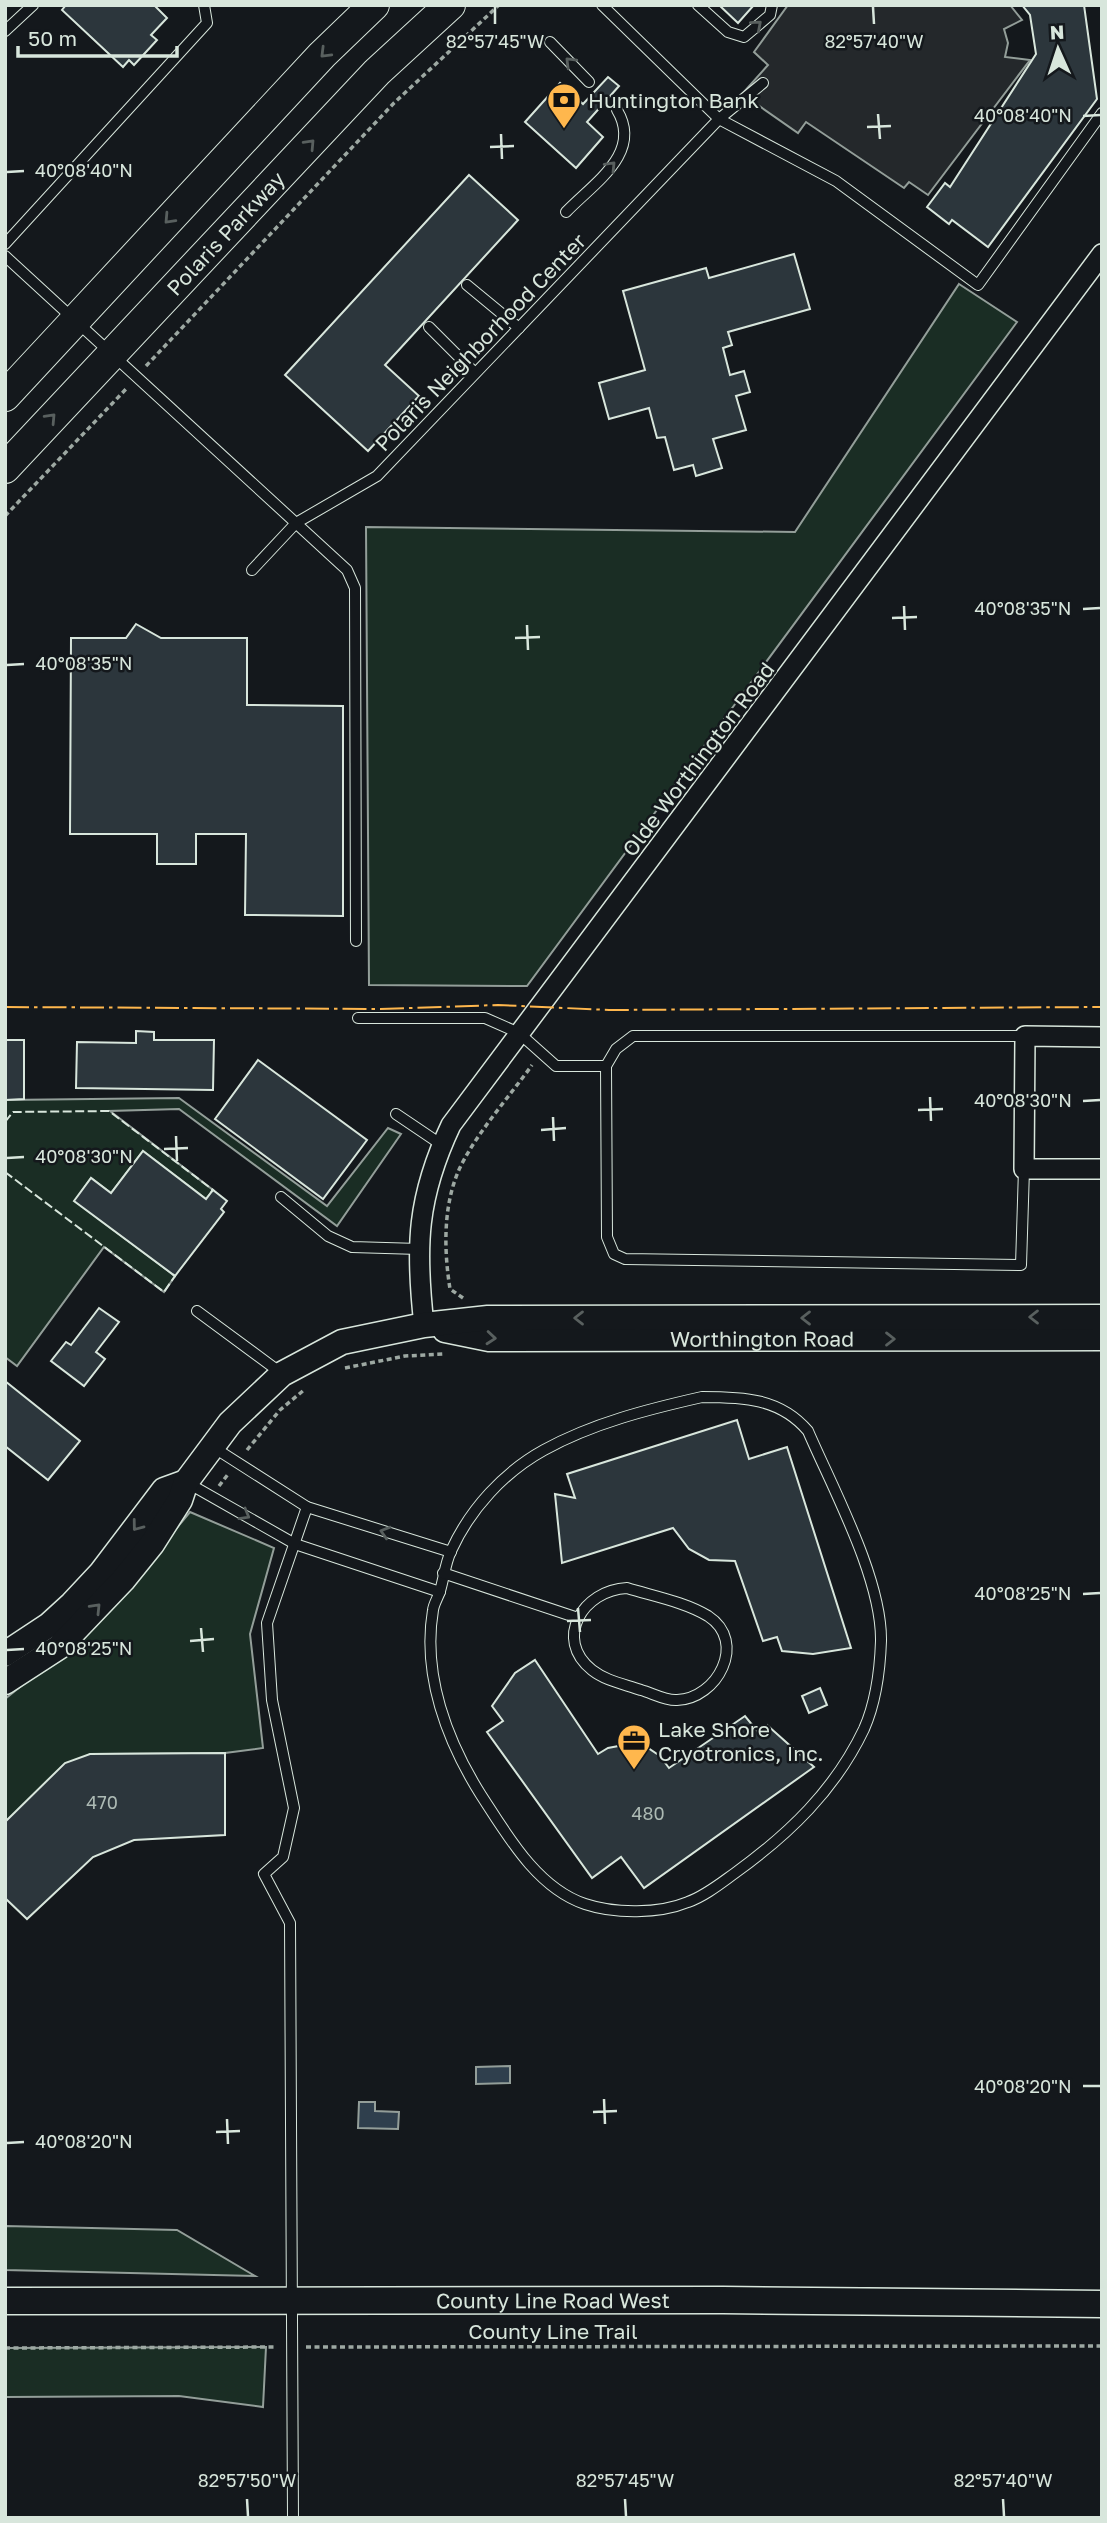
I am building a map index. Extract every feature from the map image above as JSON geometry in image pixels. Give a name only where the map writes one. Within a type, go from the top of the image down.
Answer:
[{"type":"main road","points":[[5,396],[322,55],[374,5]]},
{"type":"main road","name":"Polaris Parkway","points":[[5,468],[377,72],[450,5]]},
{"type":"main road","name":"County Line Road West","points":[[5,2301],[1102,2304]]},
{"type":"street","name":"Olde Worthington Road","points":[[424,1325],[419,1249],[420,1217],[427,1183],[451,1125],[1102,254]]},
{"type":"street","points":[[1102,1037],[1025,1036],[1024,1169],[1102,1169]]},
{"type":"street","name":"Worthington Road","points":[[5,1682],[59,1647],[123,1580],[168,1520],[180,1500],[186,1482],[230,1423],[282,1374],[342,1342],[424,1325],[488,1318],[1102,1317]]},
{"type":"street","name":"Worthington Road","points":[[424,1325],[489,1339],[1102,1338]]},
{"type":"street","name":"Worthington Road","points":[[5,1654],[49,1625],[72,1604],[101,1573],[164,1490],[186,1482]]},
{"type":"lane","points":[[5,31],[33,5]]},
{"type":"lane","points":[[5,244],[206,23],[204,5]]},
{"type":"lane","points":[[602,5],[719,119],[836,181],[978,285],[1102,113]]},
{"type":"lane","points":[[698,5],[728,32],[744,37],[770,15],[772,5]]},
{"type":"lane","points":[[550,42],[589,82]]},
{"type":"lane","name":"Polaris Neighborhood Center","points":[[252,570],[296,523],[377,476],[719,119],[763,83]]},
{"type":"lane","points":[[566,212],[620,157],[626,133],[617,110]]},
{"type":"lane","points":[[5,256],[347,570],[355,588],[356,941]]},
{"type":"lane","points":[[467,285],[519,328]]},
{"type":"lane","points":[[429,327],[475,373]]},
{"type":"lane","points":[[358,1018],[485,1018],[519,1033],[556,1066],[606,1066]]},
{"type":"lane","points":[[1024,1169],[1021,1265],[625,1259],[614,1254],[607,1237],[606,1066],[616,1049],[633,1036],[1025,1036]]},
{"type":"lane","points":[[396,1114],[442,1145]]},
{"type":"lane","points":[[281,1197],[328,1236],[352,1247],[419,1249]]},
{"type":"lane","points":[[197,1311],[282,1374]]},
{"type":"lane","points":[[702,1397],[742,1397],[763,1401],[796,1416],[808,1431],[865,1568],[879,1613],[881,1638],[876,1693],[866,1726],[847,1761],[794,1826],[763,1853],[688,1902],[656,1910],[612,1909],[584,1904],[554,1887],[529,1863],[471,1779],[444,1721],[432,1671],[430,1636],[433,1606],[440,1592],[443,1573],[451,1552],[482,1500],[544,1450],[650,1408],[702,1397]]},
{"type":"lane","points":[[212,1447],[307,1507],[451,1552]]},
{"type":"lane","points":[[186,1482],[295,1544],[440,1592]]},
{"type":"lane","points":[[293,2518],[290,1923],[264,1874],[282,1857],[294,1808],[272,1700],[267,1623],[307,1507]]},
{"type":"lane","points":[[443,1573],[578,1618]]},
{"type":"lane","points":[[627,1588],[709,1616],[721,1629],[726,1645],[725,1662],[719,1678],[706,1691],[691,1699],[673,1701],[605,1678],[590,1668],[579,1653],[575,1636],[578,1618],[597,1594],[627,1588]]},
{"type":"path","points":[[5,516],[322,177],[473,26],[499,5]]},
{"type":"path","points":[[340,1370],[405,1356],[453,1354]]},
{"type":"path","points":[[247,1450],[280,1410],[307,1388]]},
{"type":"path","points":[[219,1486],[229,1473]]},
{"type":"path","name":"County Line Trail","points":[[5,2348],[1102,2346]]},
{"type":"green space","points":[[959,284],[1017,322],[527,986],[369,985],[366,527],[795,532]]},
{"type":"green space","points":[[179,1098],[327,1206],[388,1128],[401,1134],[337,1226],[179,1109],[110,1111],[213,1190],[206,1199],[143,1151],[111,1193],[91,1178],[75,1201],[175,1276],[164,1292],[104,1247],[17,1366],[5,1357],[5,1100]]},
{"type":"green space","points":[[190,1512],[274,1548],[250,1634],[263,1748],[225,1753],[90,1754],[5,1822],[5,1699],[95,1627]]},
{"type":"green space","points":[[5,2226],[177,2230],[255,2276],[5,2270]]},
{"type":"green space","points":[[266,2347],[263,2407],[179,2396],[5,2397],[5,2348]]},
{"type":"shaded area","points":[[788,5],[1010,5],[1022,20],[1004,29],[1008,43],[1005,57],[1030,60],[928,195],[909,182],[904,188],[806,122],[798,133],[742,94],[768,65],[754,52]]},
{"type":"water","points":[[510,2066],[510,2083],[476,2084],[476,2067]]},
{"type":"water","points":[[359,2102],[375,2102],[375,2111],[399,2112],[398,2129],[358,2128]]},
{"type":"building","points":[[66,5],[154,5],[167,18],[151,35],[157,40],[134,65],[129,60],[123,67],[62,10]]},
{"type":"building","points":[[719,5],[754,5],[738,23]]},
{"type":"building","points":[[1022,5],[1084,5],[1097,99],[988,247],[952,220],[949,224],[927,207],[945,183],[950,187],[1036,54],[1030,15]]},
{"type":"building","name":"Huntington Bank","points":[[608,77],[619,86],[587,122],[603,137],[576,168],[525,122],[560,83],[583,104]]},
{"type":"building","points":[[469,175],[518,220],[385,365],[419,396],[368,451],[285,375]]},
{"type":"building","points":[[794,254],[810,309],[728,332],[732,345],[723,348],[730,375],[744,371],[750,392],[736,396],[746,430],[713,439],[722,468],[696,476],[693,465],[674,470],[665,437],[657,438],[649,408],[609,419],[599,383],[645,370],[623,291],[706,268],[709,278]]},
{"type":"building","points":[[136,624],[161,638],[247,638],[247,705],[343,706],[343,916],[245,915],[246,834],[196,834],[196,864],[157,864],[157,834],[70,834],[71,638],[126,638]]},
{"type":"building","points":[[136,1031],[154,1032],[154,1040],[214,1040],[213,1090],[76,1088],[77,1042],[136,1043]]},
{"type":"building","points":[[5,1040],[24,1040],[24,1099],[5,1100]]},
{"type":"building","points":[[258,1060],[367,1140],[323,1199],[215,1119]]},
{"type":"building","points":[[143,1151],[206,1199],[213,1190],[227,1201],[221,1209],[224,1212],[175,1276],[74,1201],[91,1178],[111,1193]]},
{"type":"building","points":[[99,1308],[119,1322],[96,1352],[105,1359],[84,1386],[51,1361],[66,1342],[71,1345]]},
{"type":"building","points":[[5,1381],[80,1441],[48,1480],[5,1446]]},
{"type":"building","points":[[737,1420],[749,1459],[787,1447],[851,1648],[813,1654],[782,1651],[777,1637],[763,1641],[735,1561],[709,1560],[689,1549],[673,1528],[562,1563],[555,1494],[575,1498],[567,1474]]},
{"type":"building","points":[[535,1660],[598,1754],[608,1748],[629,1744],[648,1748],[660,1756],[669,1768],[745,1716],[758,1732],[767,1725],[814,1767],[644,1888],[621,1857],[592,1878],[487,1732],[503,1721],[492,1706],[515,1673]]},
{"type":"building","points":[[820,1688],[827,1705],[809,1713],[802,1696]]},
{"type":"building","points":[[225,1753],[225,1835],[134,1840],[93,1857],[27,1919],[5,1898],[5,1822],[65,1763],[90,1754]]},
{"type":"fence","points":[[5,1122],[13,1112],[109,1111],[213,1190],[211,1192]]},
{"type":"fence","points":[[5,1172],[164,1292],[175,1276],[171,1273]]},
{"type":"power","points":[[5,1007],[380,1009],[498,1005],[609,1010],[1102,1007]]},
{"type":"place","name":"Huntington Bank","points":[[564,130]]},
{"type":"place","name":"Lake Shore Cryotronics, Inc.","points":[[634,1771]]}]
